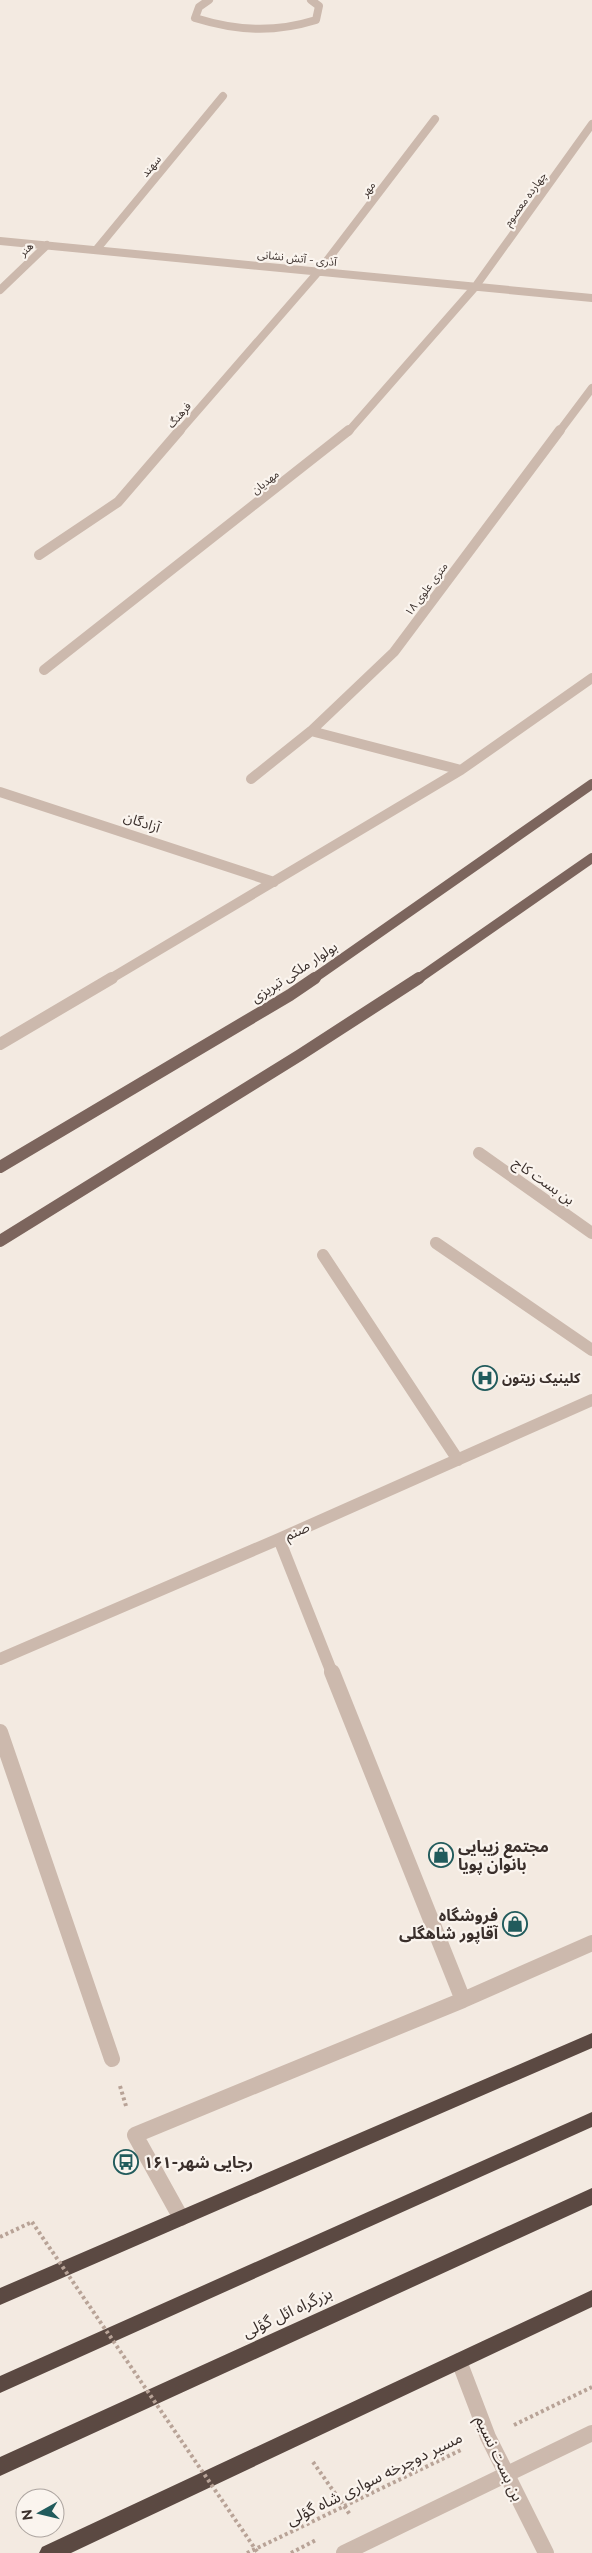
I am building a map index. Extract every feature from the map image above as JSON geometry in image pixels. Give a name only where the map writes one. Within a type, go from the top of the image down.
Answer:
[{"type":"highway","points":[[0,2297],[592,2040]]},
{"type":"highway","points":[[0,2385],[592,2119]]},
{"type":"highway","name":"بزرگراه ائل گؤلی","points":[[0,2466],[592,2196]]},
{"type":"highway","points":[[50,2553],[592,2298]]},
{"type":"main road","name":"بولوار ملکی تبریزی","points":[[0,1167],[290,995],[592,784]]},
{"type":"main road","points":[[0,1241],[344,1027],[520,910],[592,858]]},
{"type":"street","points":[[209,0],[200,7],[195,18],[226,29],[265,31],[292,29],[316,20],[319,6],[311,0]]},
{"type":"street","name":"سهند","points":[[96,250],[223,96]]},
{"type":"street","name":"مهر","points":[[319,272],[435,119]]},
{"type":"street","name":"چهارده معصوم","points":[[475,287],[592,124]]},
{"type":"street","name":"آذرى - آتش نشانى","points":[[0,241],[592,298]]},
{"type":"street","name":"هنر","points":[[0,290],[47,245]]},
{"type":"street","name":"فرهنگ","points":[[39,555],[118,502],[319,272]]},
{"type":"street","name":"مهدیان","points":[[44,670],[350,430],[475,287]]},
{"type":"street","name":"۱۸ متری علوی","points":[[251,779],[311,731],[394,652],[592,388]]},
{"type":"street","points":[[0,1044],[461,770],[592,678]]},
{"type":"street","points":[[311,731],[461,770]]},
{"type":"street","name":"آزادگان","points":[[0,792],[50,806],[274,882]]},
{"type":"street","name":"بن بست کاج","points":[[479,1153],[592,1234]]},
{"type":"street","points":[[436,1243],[592,1350]]},
{"type":"street","points":[[323,1255],[458,1460]]},
{"type":"street","name":"صنم","points":[[0,1659],[279,1539],[592,1400]]},
{"type":"street","points":[[279,1539],[463,2000]]},
{"type":"street","points":[[0,1732],[112,2059]]},
{"type":"street","points":[[181,2218],[135,2134],[463,2000],[592,1943]]},
{"type":"street","name":"بن بست نسیم","points":[[459,2361],[488,2437],[546,2553]]},
{"type":"street","points":[[344,2553],[592,2433]]},
{"type":"path","points":[[112,2059],[135,2134]]},
{"type":"path","points":[[0,2237],[32,2222],[258,2553]]},
{"type":"path","name":"مسیر دوچرخه سواری شاه گؤلی","points":[[248,2553],[592,2387]]},
{"type":"path","points":[[296,2438],[343,2507],[370,2540]]},
{"type":"place","name":"کلینیک زیتون","points":[[485,1378]]},
{"type":"place","name":"مجتمع زیبایی بانوان پویا","points":[[441,1855]]},
{"type":"place","name":"فروشگاه آقاپور شاهگلی","points":[[515,1924]]},
{"type":"place","name":"۱۶۱-رجایی شهر","points":[[126,2162]]}]
